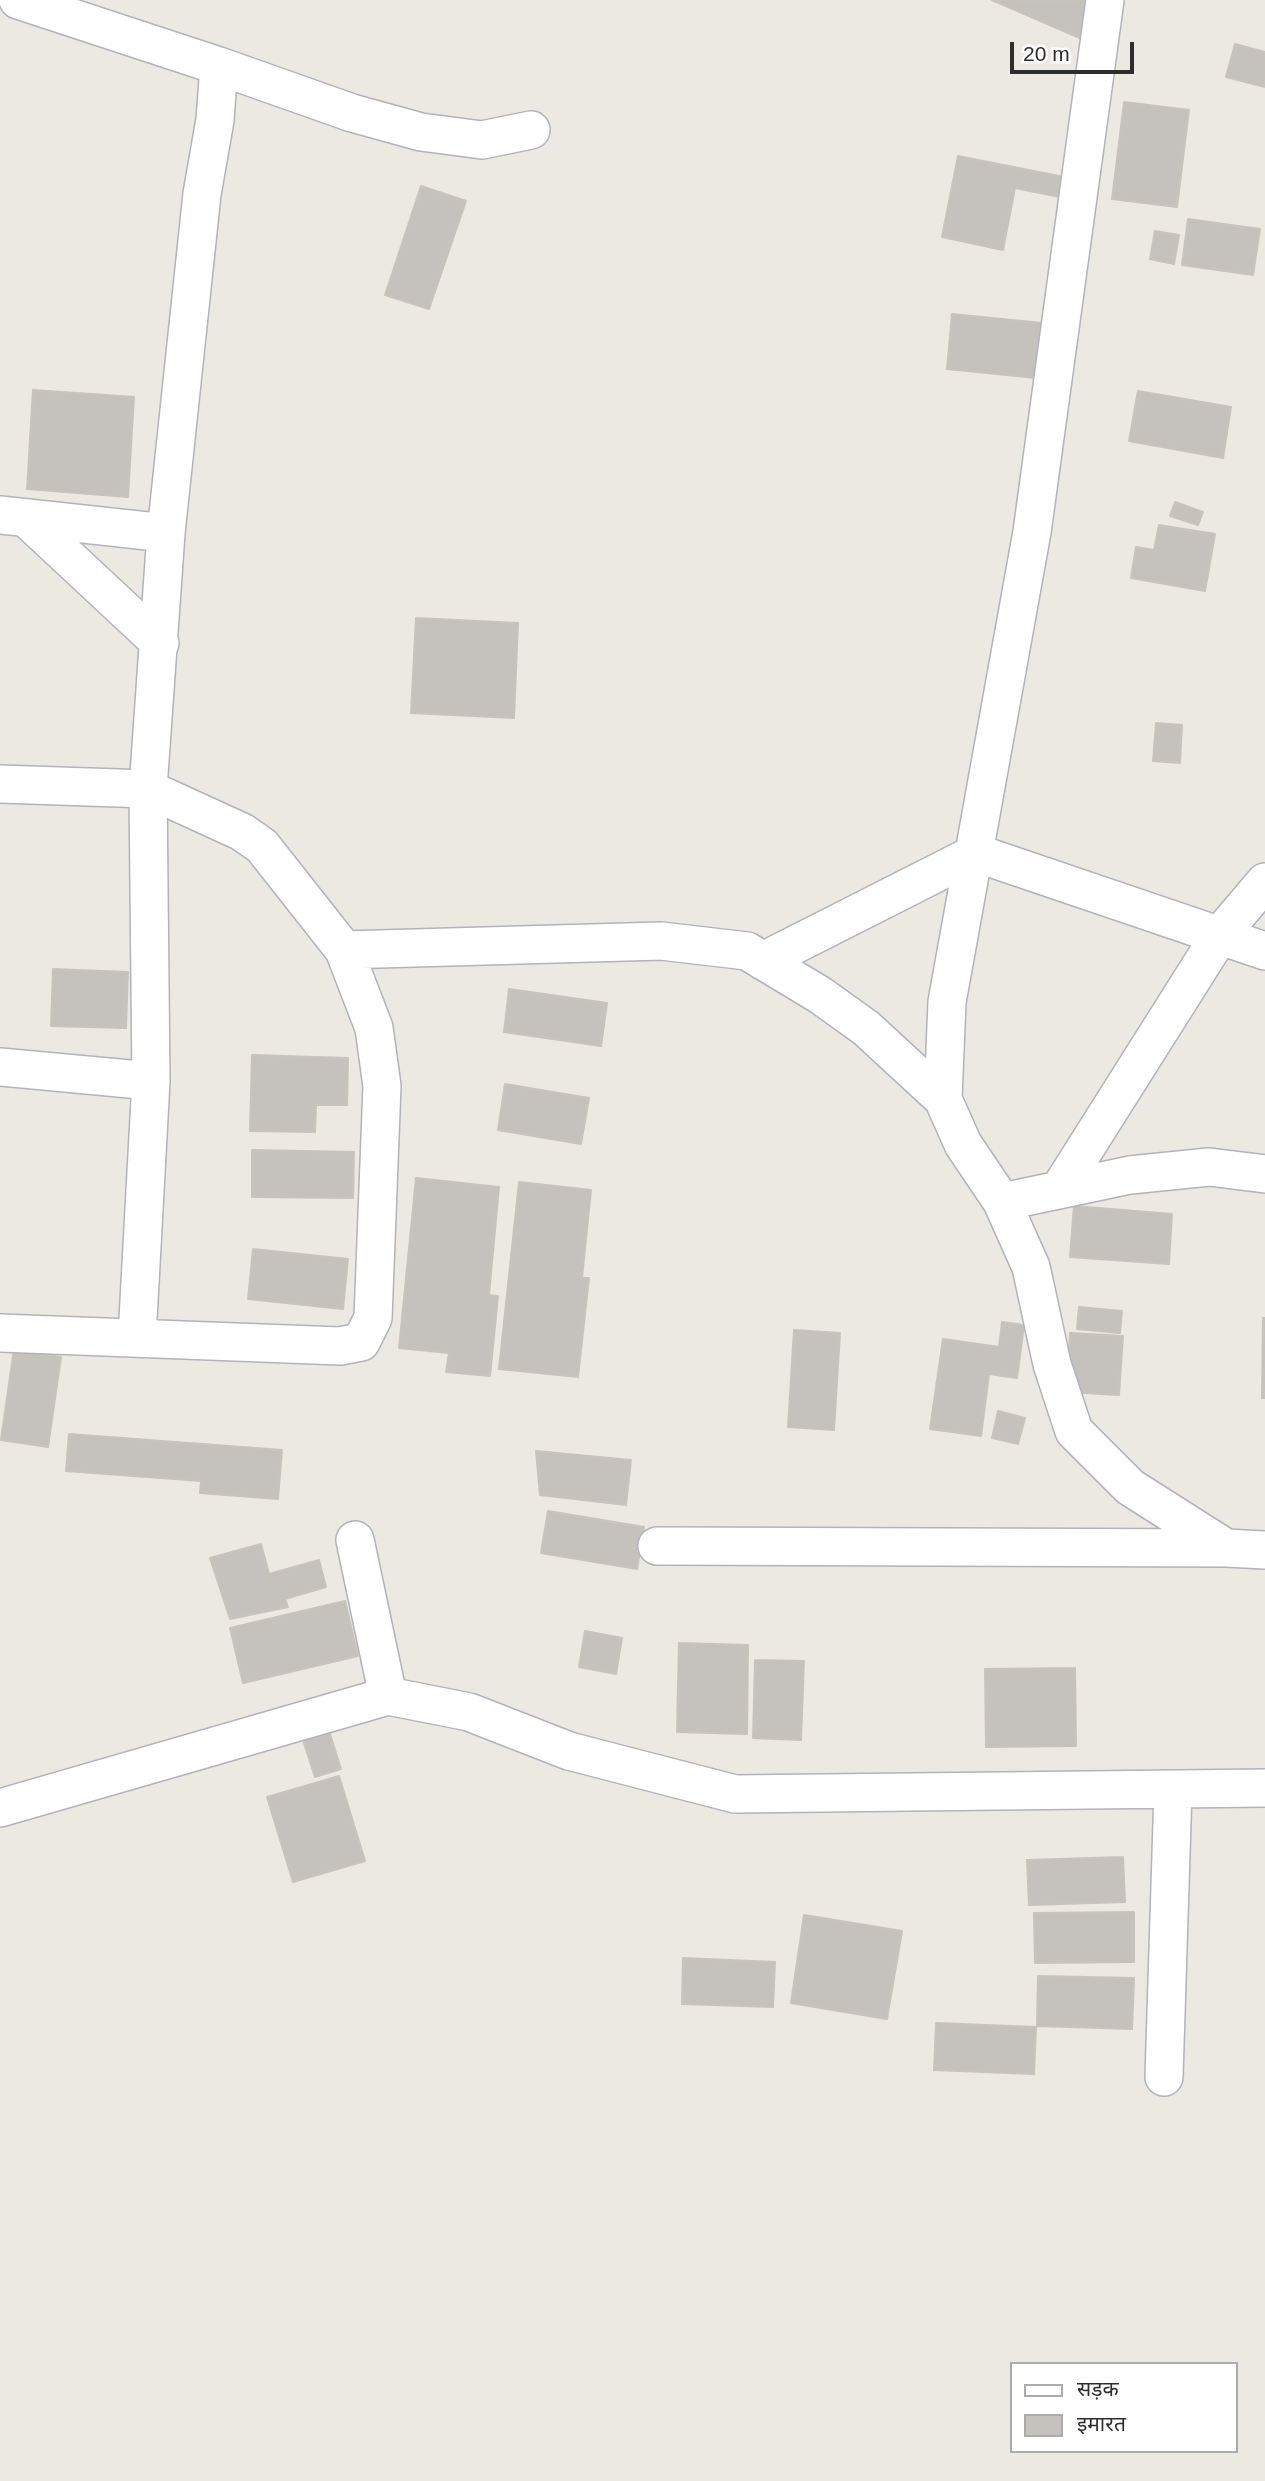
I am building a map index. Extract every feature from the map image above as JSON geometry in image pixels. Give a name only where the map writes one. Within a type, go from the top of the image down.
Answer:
[{"type":"street","points":[[18,0],[352,113],[421,132],[482,140],[531,130]]},
{"type":"street","points":[[943,1099],[947,1002],[1032,532],[1105,0]]},
{"type":"street","points":[[137,1338],[150,1081],[148,789],[166,533],[202,194],[215,120],[219,66]]},
{"type":"street","points":[[13,516],[166,533]]},
{"type":"street","points":[[13,516],[160,643]]},
{"type":"street","points":[[0,784],[148,789],[242,832],[262,846],[344,950],[374,1028],[382,1086],[373,1318],[361,1342],[340,1346],[0,1332]]},
{"type":"street","points":[[763,961],[976,853],[1265,951]]},
{"type":"street","points":[[1059,1190],[1220,935],[1265,882]]},
{"type":"street","points":[[344,950],[660,941],[747,951],[820,995],[866,1028],[943,1099],[963,1144],[1002,1202],[1031,1267],[1052,1364],[1074,1431],[1130,1488],[1226,1548]]},
{"type":"street","points":[[0,1067],[150,1081]]},
{"type":"street","points":[[1002,1202],[1130,1175],[1209,1167],[1265,1174]]},
{"type":"street","points":[[355,1540],[388,1696]]},
{"type":"street","points":[[657,1546],[1265,1550]]},
{"type":"street","points":[[0,1808],[388,1696],[469,1712],[569,1751],[735,1794],[1265,1788]]},
{"type":"street","points":[[1164,2077],[1173,1790]]},
{"type":"building","points":[[992,0],[1099,0],[1082,39]]},
{"type":"building","points":[[1235,44],[1265,52],[1265,87],[1226,77]]},
{"type":"building","points":[[1124,102],[1189,110],[1177,207],[1112,199]]},
{"type":"building","points":[[958,156],[1064,177],[1060,197],[1015,188],[1003,250],[942,237]]},
{"type":"building","points":[[421,186],[466,201],[429,309],[385,295]]},
{"type":"building","points":[[1188,219],[1260,229],[1253,275],[1182,265]]},
{"type":"building","points":[[1155,231],[1179,235],[1174,264],[1150,259]]},
{"type":"building","points":[[952,314],[1042,323],[1036,378],[947,369]]},
{"type":"building","points":[[33,390],[134,397],[128,497],[27,489]]},
{"type":"building","points":[[1138,391],[1231,407],[1223,458],[1129,441]]},
{"type":"building","points":[[1175,502],[1203,512],[1198,525],[1170,516]]},
{"type":"building","points":[[1159,525],[1215,534],[1205,591],[1131,578],[1136,547],[1154,550]]},
{"type":"building","points":[[416,618],[518,623],[514,718],[411,713]]},
{"type":"building","points":[[1156,723],[1182,725],[1180,763],[1153,761]]},
{"type":"building","points":[[53,969],[128,972],[126,1028],[51,1026]]},
{"type":"building","points":[[509,989],[607,1003],[601,1046],[504,1032]]},
{"type":"building","points":[[252,1055],[348,1058],[347,1105],[316,1105],[315,1132],[250,1131]]},
{"type":"building","points":[[505,1084],[589,1098],[581,1144],[498,1130]]},
{"type":"building","points":[[252,1150],[354,1152],[353,1198],[252,1197]]},
{"type":"building","points":[[416,1178],[499,1187],[489,1295],[498,1296],[490,1376],[446,1372],[449,1353],[399,1348]]},
{"type":"building","points":[[519,1182],[591,1190],[582,1278],[589,1278],[578,1377],[499,1369]]},
{"type":"building","points":[[1074,1206],[1172,1214],[1169,1264],[1070,1257]]},
{"type":"building","points":[[253,1249],[348,1259],[343,1309],[248,1299]]},
{"type":"building","points":[[1079,1307],[1122,1311],[1120,1333],[1077,1329]]},
{"type":"building","points":[[1265,1318],[1265,1398],[1262,1398]]},
{"type":"building","points":[[1002,1322],[1024,1325],[1017,1378],[989,1374],[981,1436],[930,1429],[943,1339],[999,1347]]},
{"type":"building","points":[[794,1330],[840,1333],[834,1430],[788,1427]]},
{"type":"building","points":[[1070,1333],[1123,1336],[1119,1395],[1067,1392]]},
{"type":"building","points":[[14,1349],[61,1357],[48,1447],[1,1440]]},
{"type":"building","points":[[998,1411],[1025,1418],[1018,1444],[992,1438]]},
{"type":"building","points":[[69,1434],[282,1450],[278,1499],[200,1493],[201,1481],[66,1471]]},
{"type":"building","points":[[536,1451],[631,1460],[626,1505],[540,1495]]},
{"type":"building","points":[[548,1511],[644,1527],[637,1569],[541,1553]]},
{"type":"building","points":[[261,1544],[269,1574],[319,1560],[326,1587],[285,1599],[288,1607],[230,1619],[210,1558]]},
{"type":"building","points":[[345,1601],[358,1656],[243,1683],[230,1628]]},
{"type":"building","points":[[585,1631],[622,1638],[616,1674],[579,1667]]},
{"type":"building","points":[[679,1643],[748,1645],[747,1734],[677,1732]]},
{"type":"building","points":[[755,1660],[804,1661],[801,1740],[753,1738]]},
{"type":"building","points":[[1075,1668],[1076,1746],[986,1747],[985,1669]]},
{"type":"building","points":[[329,1731],[341,1769],[315,1777],[303,1740]]},
{"type":"building","points":[[339,1776],[365,1861],[293,1882],[267,1797]]},
{"type":"building","points":[[1123,1857],[1125,1902],[1029,1905],[1027,1860]]},
{"type":"building","points":[[1134,1912],[1134,1962],[1035,1963],[1034,1913]]},
{"type":"building","points":[[804,1915],[902,1931],[887,2019],[791,2003]]},
{"type":"building","points":[[683,1958],[775,1962],[773,2007],[682,2004]]},
{"type":"building","points":[[1038,1976],[1134,1978],[1132,2029],[1037,2026]]},
{"type":"building","points":[[936,2023],[1036,2027],[1034,2074],[934,2070]]}]
